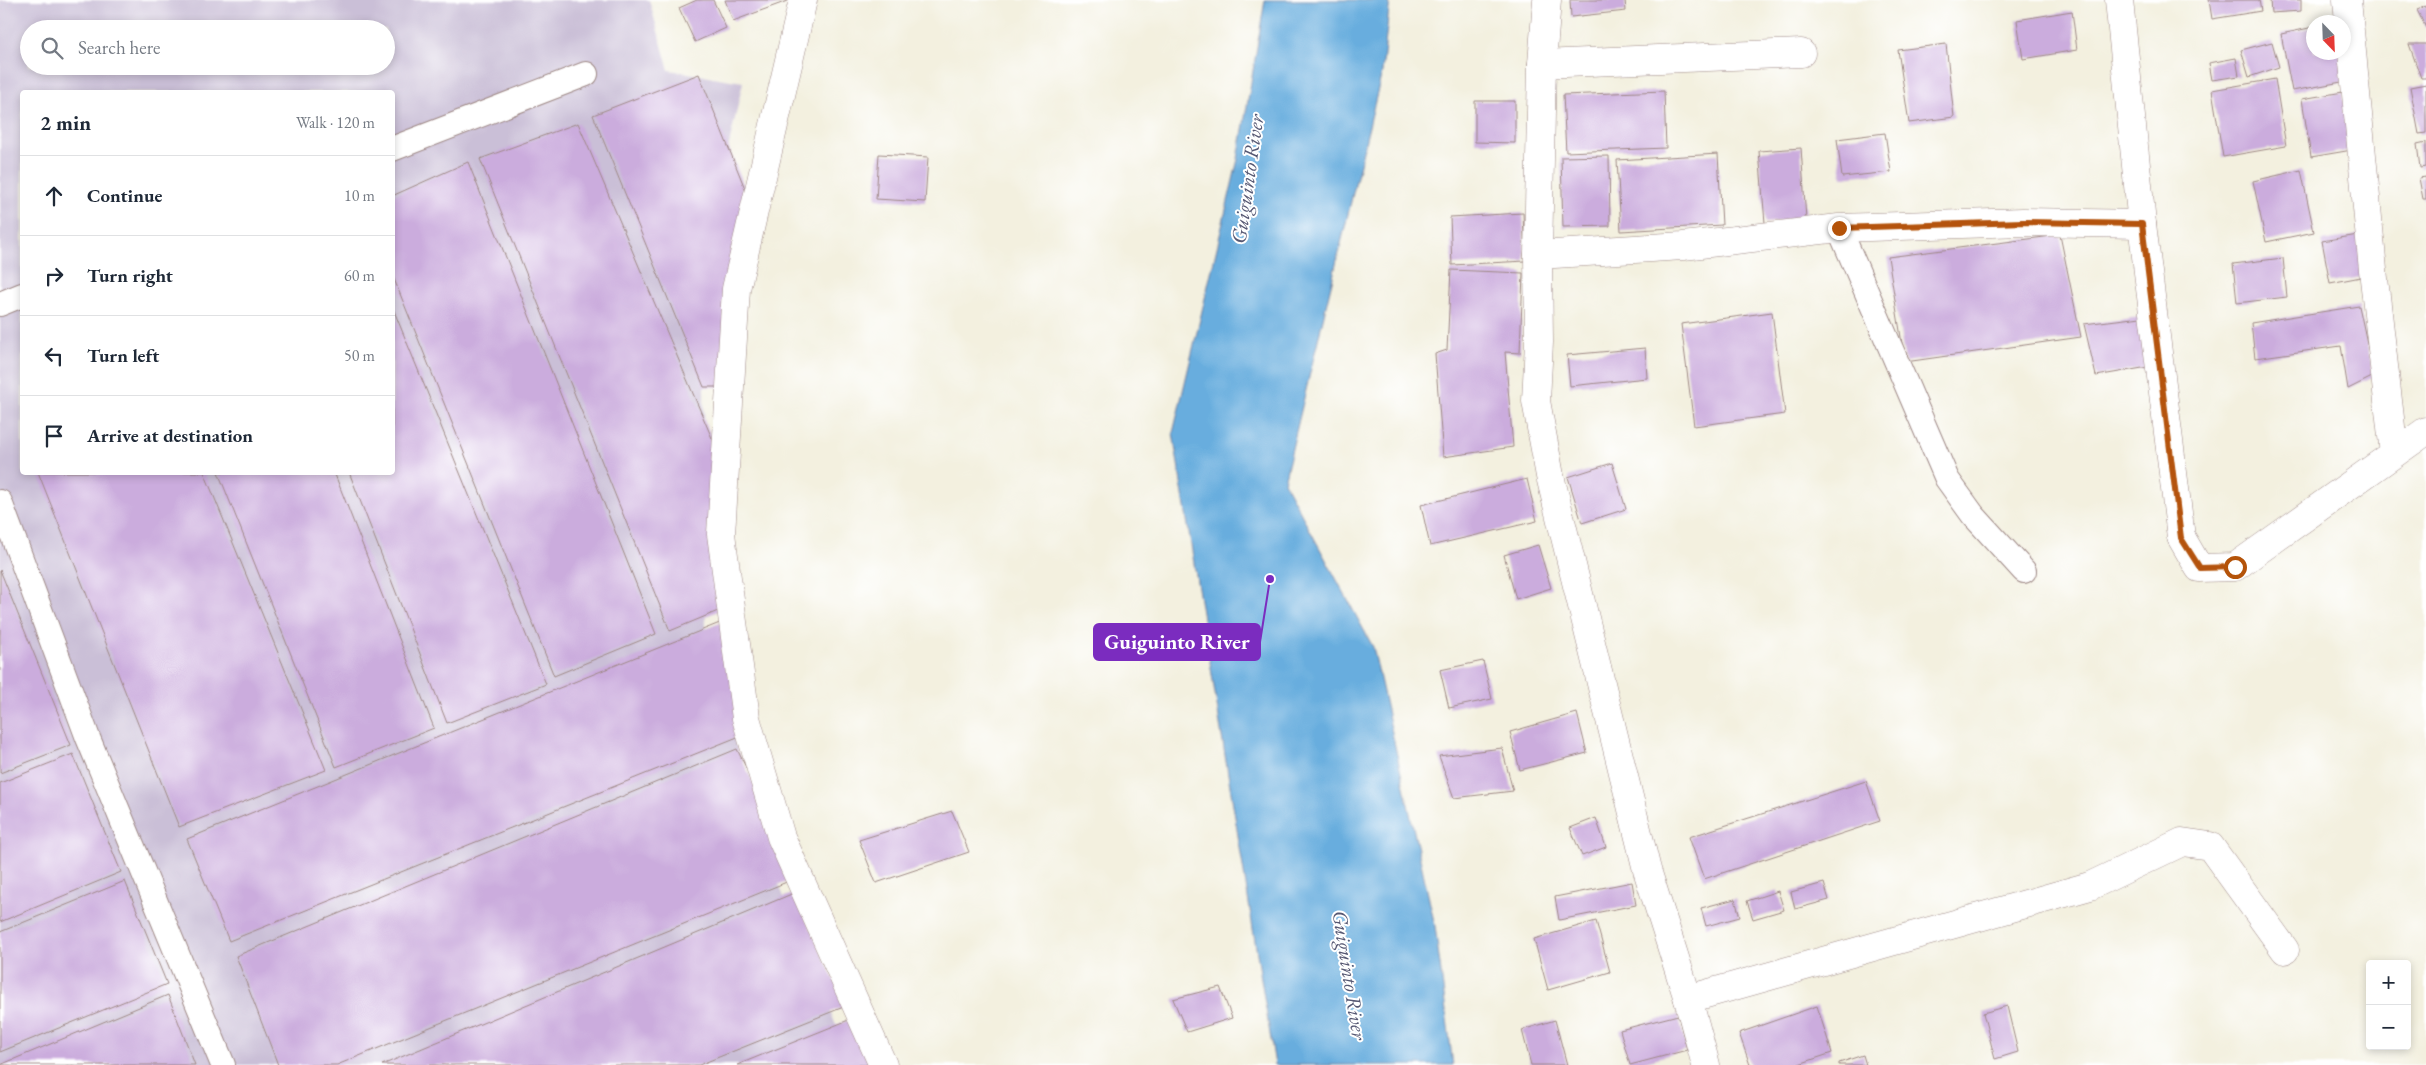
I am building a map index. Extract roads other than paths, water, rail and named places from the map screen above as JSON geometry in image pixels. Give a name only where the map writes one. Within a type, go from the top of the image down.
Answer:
[{"type":"street","points":[[803,0],[736,289],[721,534],[746,718],[782,837],[883,1065]]},
{"type":"street","points":[[1546,0],[1542,64],[1538,255],[1539,332],[1536,401],[1550,476],[1647,870],[1688,999],[1706,1065]]},
{"type":"street","points":[[2119,0],[2142,224],[2181,538],[2200,568],[2235,567],[2426,431]]},
{"type":"street","points":[[2347,0],[2373,270],[2394,453]]},
{"type":"street","points":[[1542,64],[1801,53]]},
{"type":"street","points":[[1538,255],[1683,246],[1839,228],[2023,222],[2142,224]]},
{"type":"street","points":[[1688,999],[2090,886],[2182,842],[2210,846],[2285,950]]},
{"type":"lane","points":[[395,149],[586,74]]},
{"type":"lane","points":[[1839,228],[1947,478],[1974,515],[2024,571]]},
{"type":"lane","points":[[0,304],[20,296]]},
{"type":"lane","points":[[0,502],[88,738],[223,1065]]},
{"type":"water","points":[[1265,0],[1390,0],[1382,72],[1284,482],[1373,647],[1435,926],[1453,1065],[1275,1065],[1173,433],[1238,159]]},
{"type":"place","name":"Guiguinto River","points":[[1270,579]]}]
